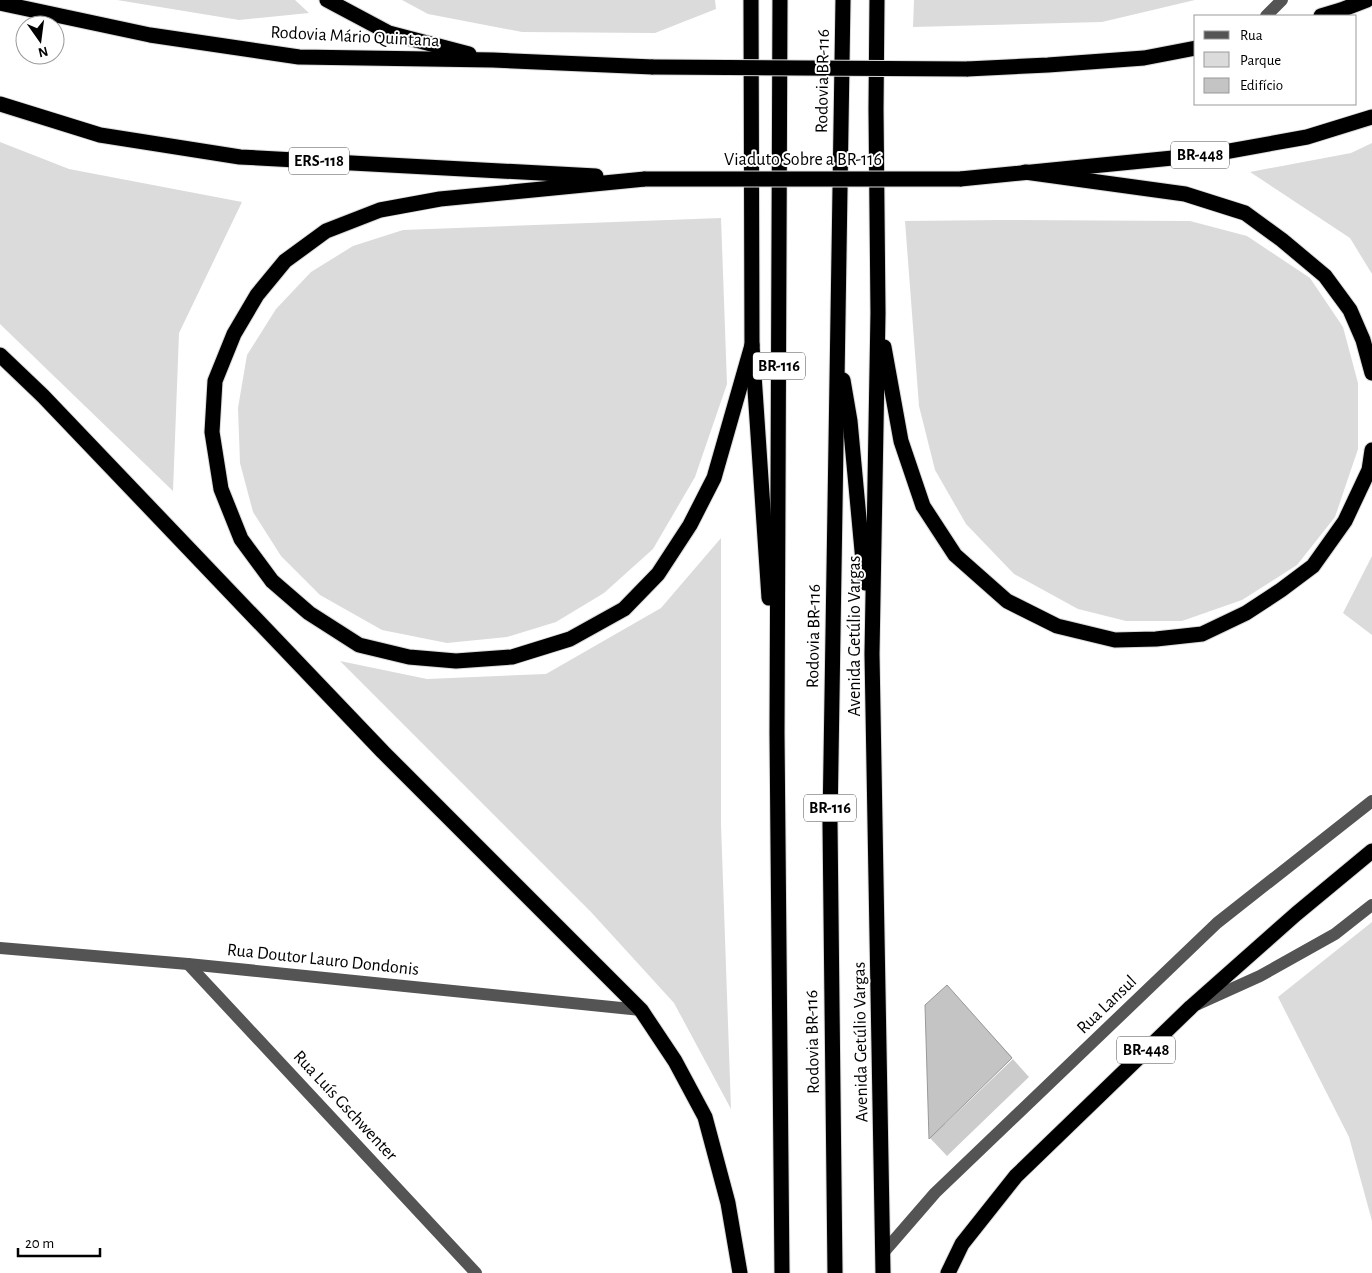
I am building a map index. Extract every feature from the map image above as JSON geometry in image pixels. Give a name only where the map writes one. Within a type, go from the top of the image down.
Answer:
[{"type":"highway","points":[[327,0],[390,33],[493,60]]},
{"type":"highway","name":"Rodovia BR-116","points":[[751,0],[752,345],[777,733]]},
{"type":"highway","name":"Rodovia BR-116","points":[[780,0],[777,733],[782,1273]]},
{"type":"highway","name":"Rodovia BR-116","points":[[834,1273],[830,823],[836,342],[843,0]]},
{"type":"highway","name":"Avenida Getúlio Vargas","points":[[877,0],[878,313],[872,654],[883,1273]]},
{"type":"highway","points":[[1324,15],[1367,0]]},
{"type":"highway","name":"Rodovia Mário Quintana","points":[[0,3],[150,35],[299,56],[493,60],[653,67],[968,69],[1144,58],[1194,48]]},
{"type":"highway","name":"ERS-118","points":[[0,104],[100,135],[240,157],[645,179]]},
{"type":"highway","name":"BR-448","points":[[1025,172],[1213,154],[1307,137],[1372,118]]},
{"type":"highway","points":[[1025,172],[1185,194],[1245,213],[1282,240],[1325,276],[1350,310],[1364,340],[1372,373]]},
{"type":"highway","name":"Viaduto Sobre a BR-116","points":[[645,179],[960,179],[1025,172]]},
{"type":"highway","points":[[645,179],[440,199],[380,210],[326,230],[285,261],[252,302],[234,334],[215,381],[212,432],[221,489],[241,539],[272,581],[309,613],[359,644],[409,657],[456,661],[512,656],[570,639],[624,609],[658,574],[690,525],[714,478],[752,345]]},
{"type":"highway","points":[[878,313],[901,442],[923,506],[955,556],[1007,601],[1057,626],[1115,640],[1156,639],[1202,634],[1246,613],[1314,566],[1345,521],[1369,470],[1372,450]]},
{"type":"highway","name":"BR-116","points":[[836,342],[850,421],[872,654]]},
{"type":"highway","points":[[0,355],[50,404],[383,752],[642,1010],[675,1061],[705,1118],[728,1203],[740,1273]]},
{"type":"highway","name":"BR-448","points":[[948,1273],[962,1244],[1016,1176],[1191,1006],[1296,914],[1372,851]]},
{"type":"street","points":[[1267,15],[1282,0]]},
{"type":"street","name":"Rua Lansul","points":[[883,1253],[935,1193],[1218,923],[1372,801]]},
{"type":"street","points":[[1191,1006],[1260,976],[1335,934],[1372,905]]},
{"type":"street","name":"Rua Doutor Lauro Dondonis","points":[[0,948],[188,964],[642,1010]]},
{"type":"street","name":"Rua Luís Gschwenter","points":[[188,964],[476,1273]]},
{"type":"green space","points":[[117,0],[295,0],[309,13],[239,20]]},
{"type":"green space","points":[[402,0],[715,0],[716,9],[655,33],[522,32],[428,14]]},
{"type":"green space","points":[[914,0],[1195,0],[1102,22],[913,27]]},
{"type":"green space","points":[[0,142],[69,169],[242,202],[179,333],[173,491],[0,324]]},
{"type":"green space","points":[[1372,143],[1372,274],[1350,238],[1250,172],[1351,153]]},
{"type":"green space","points":[[721,218],[727,384],[695,477],[653,549],[604,593],[556,622],[507,637],[447,643],[382,630],[320,595],[281,556],[253,512],[240,463],[238,408],[247,355],[276,309],[311,272],[353,246],[403,230]]},
{"type":"green space","points":[[905,221],[1190,221],[1247,236],[1310,278],[1343,327],[1358,383],[1358,449],[1335,517],[1297,565],[1242,600],[1182,621],[1126,621],[1078,609],[1014,574],[966,524],[935,470],[919,406]]},
{"type":"green space","points":[[721,538],[721,824],[731,1109],[674,1003],[591,912],[340,661],[427,679],[546,674],[661,608]]},
{"type":"green space","points":[[1372,556],[1372,635],[1343,613]]},
{"type":"green space","points":[[1372,922],[1372,1221],[1349,1137],[1278,997]]},
{"type":"building","points":[[947,985],[1012,1058],[929,1139],[925,1005]]}]
